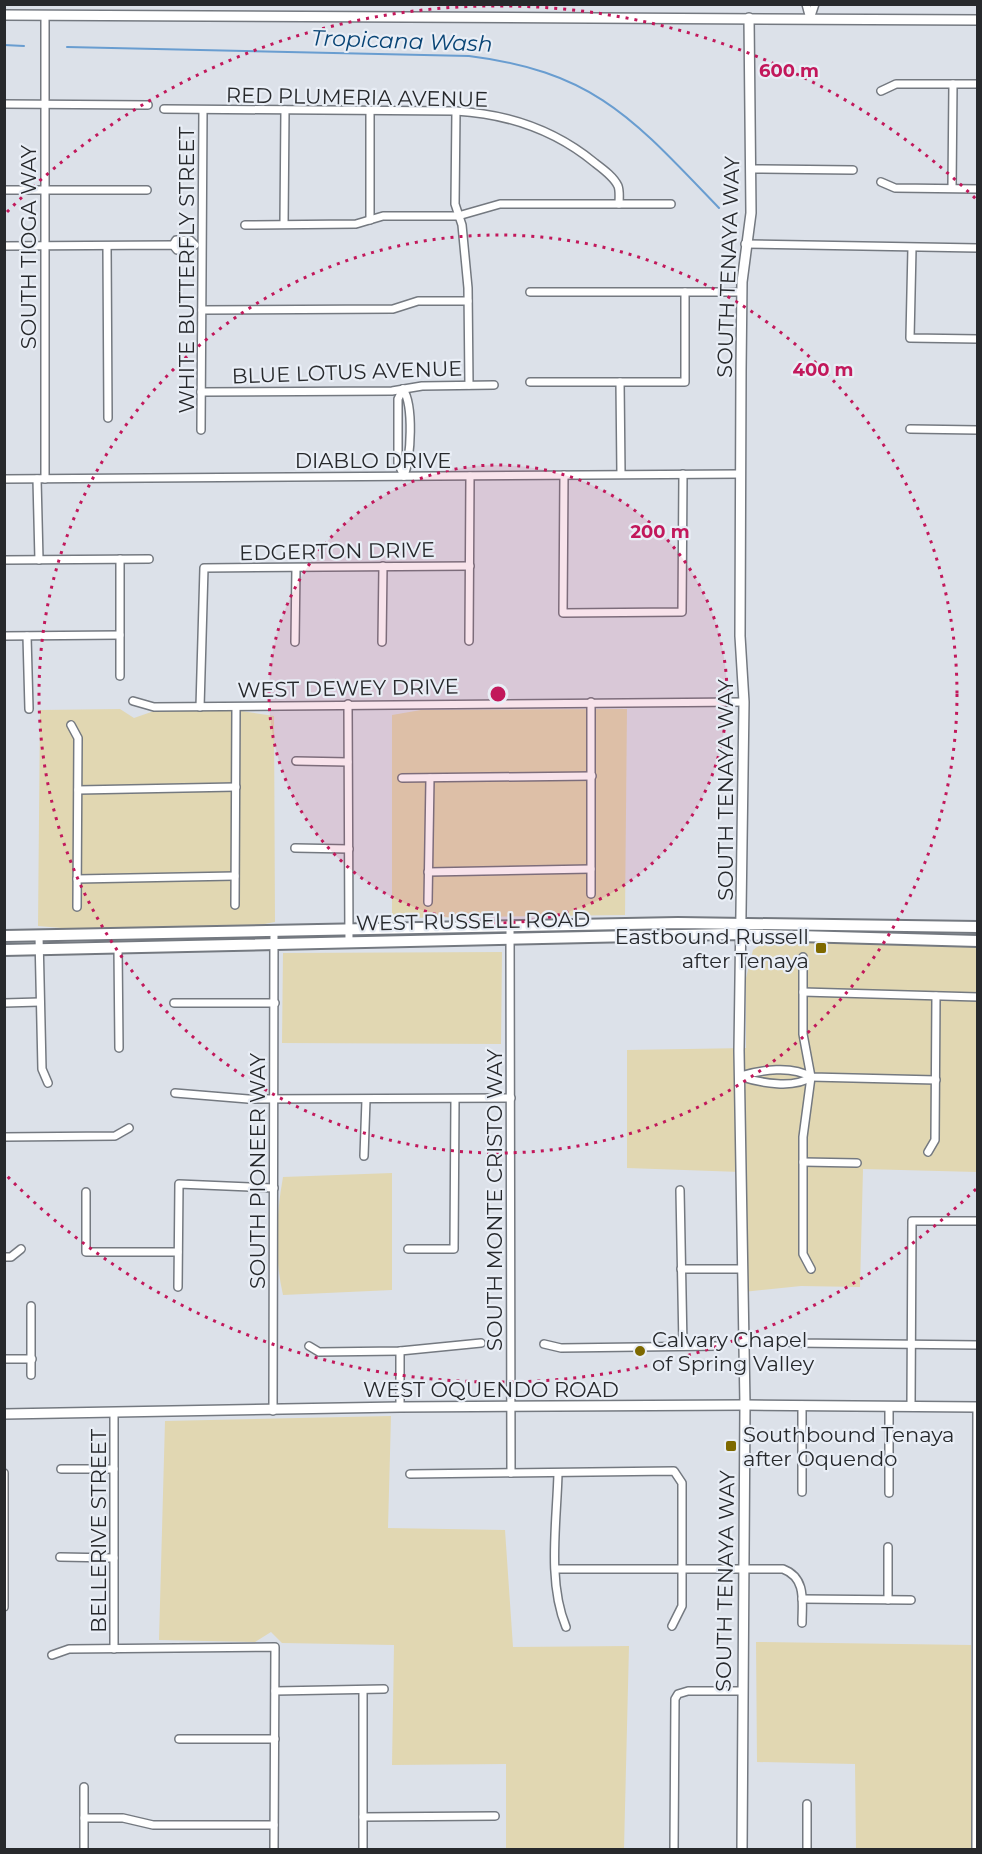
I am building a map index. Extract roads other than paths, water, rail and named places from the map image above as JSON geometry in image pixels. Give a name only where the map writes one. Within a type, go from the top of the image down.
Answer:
[{"type":"main road","name":"WEST RUSSELL ROAD","points":[[4,936],[743,922],[978,927]]},
{"type":"main road","name":"WEST RUSSELL ROAD","points":[[4,950],[742,935],[978,941]]},
{"type":"street","points":[[806,4],[810,19]]},
{"type":"street","points":[[810,19],[815,4]]},
{"type":"street","points":[[4,15],[978,20]]},
{"type":"street","name":"SOUTH TIOGA WAY","points":[[39,560],[45,15]]},
{"type":"street","name":"SOUTH TENAYA WAY","points":[[742,1850],[741,1691],[744,1642],[745,1405],[740,1076],[744,702],[740,636],[742,292],[745,244],[751,213],[752,169],[749,18]]},
{"type":"street","points":[[881,91],[896,84],[978,84]]},
{"type":"street","points":[[952,188],[953,84]]},
{"type":"street","points":[[4,104],[148,105]]},
{"type":"street","name":"RED PLUMERIA AVENUE","points":[[164,109],[456,111],[515,121],[568,144],[609,175],[618,187],[619,204]]},
{"type":"street","name":"WHITE BUTTERFLY STREET","points":[[201,430],[202,310],[197,245],[203,110]]},
{"type":"street","points":[[284,224],[285,110]]},
{"type":"street","points":[[370,111],[370,220]]},
{"type":"street","points":[[456,111],[455,204],[462,225],[468,301],[469,385]]},
{"type":"street","points":[[752,169],[853,170]]},
{"type":"street","points":[[881,182],[895,188],[978,189]]},
{"type":"street","points":[[4,190],[147,190]]},
{"type":"street","points":[[245,225],[356,224],[383,216],[458,216],[493,204],[671,204]]},
{"type":"street","points":[[745,244],[978,248]]},
{"type":"street","points":[[4,246],[173,246],[177,250],[190,250],[197,245]]},
{"type":"street","points":[[107,246],[108,418]]},
{"type":"street","points":[[912,248],[910,338],[978,339]]},
{"type":"street","points":[[530,292],[742,292]]},
{"type":"street","points":[[530,382],[685,382],[685,292]]},
{"type":"street","points":[[202,310],[393,309],[417,301],[468,301]]},
{"type":"street","points":[[620,382],[621,474]]},
{"type":"street","name":"BLUE LOTUS AVENUE","points":[[201,392],[403,389],[494,385]]},
{"type":"street","points":[[403,389],[398,399],[398,463],[404,476]]},
{"type":"street","points":[[910,429],[978,430]]},
{"type":"street","points":[[564,475],[563,613],[682,612],[683,474]]},
{"type":"street","name":"DIABLO DRIVE","points":[[4,479],[741,474]]},
{"type":"street","points":[[469,640],[470,476]]},
{"type":"street","points":[[4,560],[149,559]]},
{"type":"street","points":[[120,560],[120,676]]},
{"type":"street","points":[[382,642],[383,566]]},
{"type":"street","name":"EDGERTON DRIVE","points":[[201,707],[204,568],[470,566]]},
{"type":"street","points":[[296,567],[296,642]]},
{"type":"street","points":[[4,636],[120,635]]},
{"type":"street","points":[[27,636],[29,709]]},
{"type":"street","name":"WEST DEWEY DRIVE","points":[[133,701],[154,707],[744,702]]},
{"type":"street","points":[[591,702],[591,894]]},
{"type":"street","points":[[348,704],[349,943]]},
{"type":"street","points":[[235,905],[236,707]]},
{"type":"street","points":[[71,725],[78,738],[77,907]]},
{"type":"street","points":[[296,761],[348,762]]},
{"type":"street","points":[[402,778],[592,776]]},
{"type":"street","points":[[428,902],[430,778]]},
{"type":"street","points":[[78,790],[236,787]]},
{"type":"street","points":[[295,848],[349,849]]},
{"type":"street","points":[[428,872],[591,869]]},
{"type":"street","points":[[77,879],[236,876]]},
{"type":"street","name":"SOUTH MONTE CRISTO WAY","points":[[510,927],[511,1473]]},
{"type":"street","name":"SOUTH PIONEER WAY","points":[[273,1411],[274,931]]},
{"type":"street","points":[[39,936],[42,1069],[48,1083]]},
{"type":"street","points":[[118,948],[119,1048]]},
{"type":"street","points":[[803,957],[803,1034],[812,1077],[803,1127],[803,1254],[811,1269]]},
{"type":"street","points":[[803,992],[978,997]]},
{"type":"street","points":[[928,1152],[935,1140],[936,996]]},
{"type":"street","points":[[4,1003],[40,1002]]},
{"type":"street","points":[[174,1003],[274,1003]]},
{"type":"street","points":[[740,1076],[770,1071],[803,1071],[812,1077],[936,1080]]},
{"type":"street","points":[[740,1076],[758,1082],[803,1083],[812,1077]]},
{"type":"street","points":[[175,1093],[274,1099],[511,1098]]},
{"type":"street","points":[[408,1249],[454,1249],[455,1098]]},
{"type":"street","points":[[364,1156],[366,1100]]},
{"type":"street","points":[[4,1137],[115,1136],[129,1128]]},
{"type":"street","points":[[803,1162],[857,1163]]},
{"type":"street","points":[[178,1287],[179,1184],[274,1188]]},
{"type":"street","points":[[680,1190],[683,1346]]},
{"type":"street","points":[[86,1192],[86,1252],[178,1252]]},
{"type":"street","points":[[911,1406],[912,1221],[978,1221]]},
{"type":"street","points":[[4,1257],[11,1257],[21,1249]]},
{"type":"street","points":[[681,1269],[743,1269]]},
{"type":"street","points":[[31,1306],[31,1375]]},
{"type":"street","points":[[780,1340],[794,1343],[978,1345]]},
{"type":"street","points":[[309,1346],[319,1352],[400,1352],[481,1343]]},
{"type":"street","points":[[544,1344],[561,1348],[717,1346]]},
{"type":"street","points":[[400,1352],[400,1407]]},
{"type":"street","points":[[4,1359],[32,1359]]},
{"type":"street","points":[[802,1405],[802,1492]]},
{"type":"street","name":"WEST OQUENDO ROAD","points":[[4,1414],[400,1407],[802,1405],[977,1407]]},
{"type":"street","points":[[889,1406],[889,1492]]},
{"type":"street","points":[[976,1850],[977,1407]]},
{"type":"street","name":"BELLERIVE STREET","points":[[114,1413],[114,1649]]},
{"type":"street","points":[[61,1468],[114,1469]]},
{"type":"street","points":[[410,1474],[674,1471],[682,1483],[682,1606],[672,1626]]},
{"type":"street","points":[[4,1473],[4,1607]]},
{"type":"street","points":[[558,1473],[556,1569],[558,1609],[566,1627]]},
{"type":"street","points":[[888,1547],[888,1600]]},
{"type":"street","points":[[60,1557],[114,1558]]},
{"type":"street","points":[[556,1569],[778,1568],[791,1572],[800,1582],[802,1623]]},
{"type":"street","points":[[802,1599],[911,1600]]},
{"type":"street","points":[[52,1655],[69,1649],[275,1647],[274,1850]]},
{"type":"street","points":[[275,1691],[384,1689]]},
{"type":"street","points":[[363,1691],[363,1850]]},
{"type":"street","points":[[674,1850],[675,1699],[678,1694],[688,1691],[741,1691]]},
{"type":"street","points":[[179,1738],[274,1739]]},
{"type":"street","points":[[84,1787],[84,1850]]},
{"type":"street","points":[[807,1804],[807,1850]]},
{"type":"street","points":[[363,1816],[495,1816]]},
{"type":"street","points":[[84,1818],[123,1818],[153,1825],[274,1825]]},
{"type":"waterway","name":"Tropicana Wash","points":[[4,45],[24,46]]},
{"type":"waterway","name":"Tropicana Wash","points":[[67,47],[469,56],[513,64],[550,74],[582,88],[610,105],[662,149],[719,208]]},
{"type":"place","name":"Eastbound Russell after Tenaya","points":[[821,948]]},
{"type":"place","name":"Calvary Chapel of Spring Valley","points":[[640,1351]]},
{"type":"place","name":"Southbound Tenaya after Oquendo","points":[[731,1446]]}]
